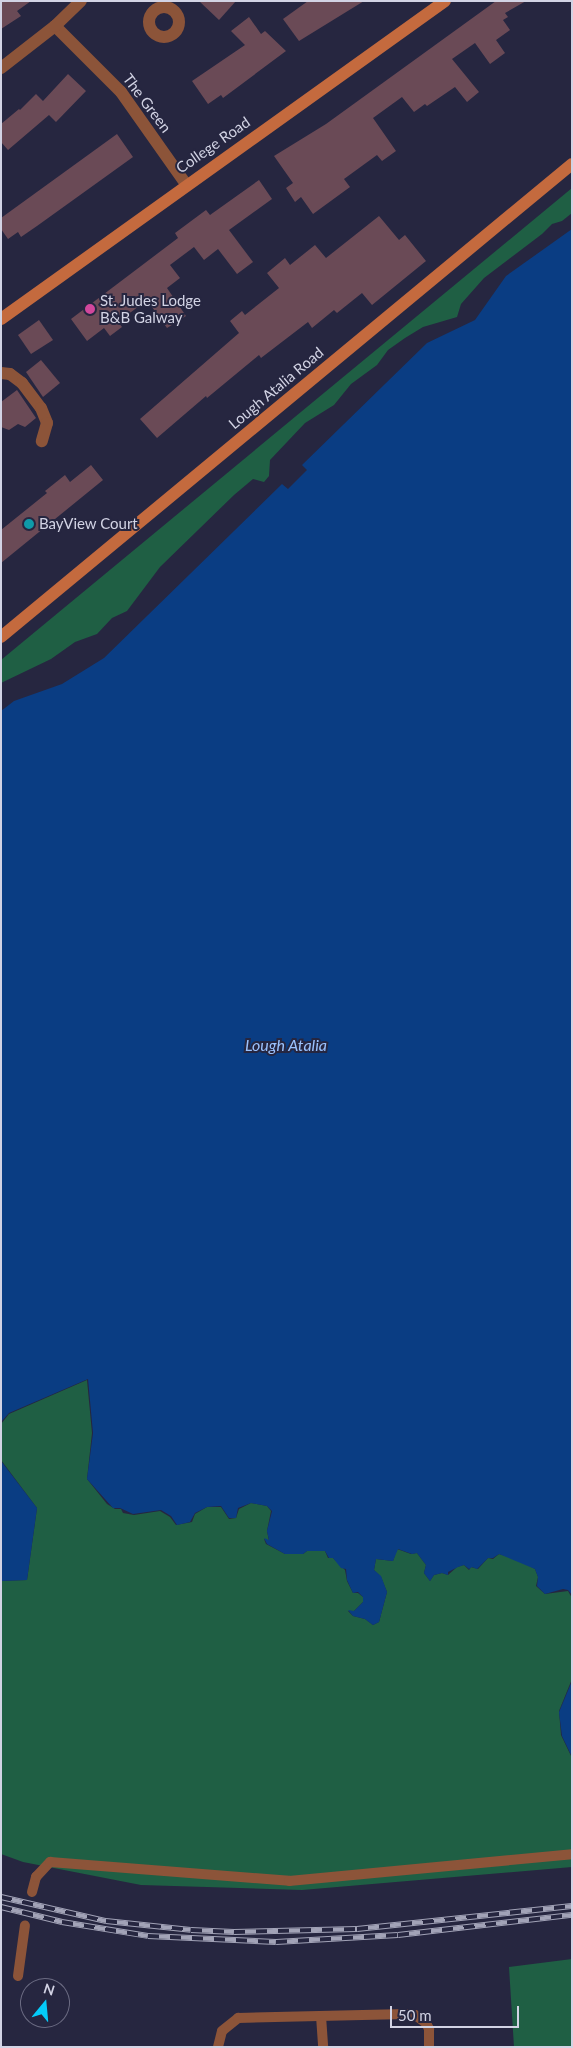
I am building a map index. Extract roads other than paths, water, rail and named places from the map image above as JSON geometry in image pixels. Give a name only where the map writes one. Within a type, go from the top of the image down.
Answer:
[{"type":"street","points":[[1,68],[55,26],[81,1]]},
{"type":"street","name":"College Road","points":[[1,319],[186,184],[445,1]]},
{"type":"street","name":"The Green","points":[[55,26],[121,92],[186,184]]},
{"type":"street","name":"Lough Atalia Road","points":[[1,637],[572,164]]},
{"type":"street","points":[[1,373],[10,374],[22,384],[40,408],[47,424],[42,441]]},
{"type":"lane","points":[[32,1892],[36,1877],[50,1862],[289,1882],[572,1854]]},
{"type":"lane","points":[[18,1976],[25,1925]]},
{"type":"lane","points":[[218,2047],[222,2031],[238,2018],[415,2015],[426,2023],[429,2029],[430,2047]]},
{"type":"lane","points":[[321,2016],[323,2047]]},
{"type":"water","name":"Lough Atalia","points":[[572,229],[572,1595],[568,1590],[563,1589],[545,1594],[537,1586],[538,1577],[535,1569],[499,1554],[493,1558],[488,1558],[477,1569],[472,1567],[469,1569],[464,1565],[448,1572],[448,1575],[442,1573],[434,1575],[430,1581],[424,1573],[426,1565],[417,1553],[412,1554],[398,1549],[393,1561],[376,1559],[374,1570],[381,1576],[387,1592],[379,1622],[373,1625],[365,1619],[353,1616],[348,1610],[354,1611],[363,1602],[363,1597],[358,1592],[353,1593],[347,1580],[346,1569],[341,1568],[333,1558],[329,1558],[325,1551],[285,1554],[267,1544],[264,1538],[269,1540],[267,1531],[272,1511],[267,1506],[251,1503],[238,1508],[236,1518],[229,1518],[221,1506],[207,1507],[195,1513],[190,1522],[177,1525],[171,1516],[161,1510],[133,1514],[120,1508],[113,1508],[87,1479],[93,1433],[88,1379],[9,1413],[1,1422],[1,711],[14,701],[62,684],[104,658],[282,484],[288,489],[307,470],[302,465],[427,343],[475,320],[506,276]]},
{"type":"water","points":[[1,1461],[37,1508],[27,1580],[1,1581]]},
{"type":"water","points":[[572,1681],[572,1757],[562,1736],[559,1712]]},
{"type":"railway","points":[[1,1897],[106,1921],[191,1930],[234,1932],[357,1929],[572,1906]]},
{"type":"railway","points":[[1,1907],[62,1922],[148,1936],[276,1942],[398,1935],[572,1915]]},
{"type":"place","name":"St. Judes Lodge B&B Galway","points":[[90,309]]},
{"type":"place","name":"BayView Court","points":[[29,524]]}]
